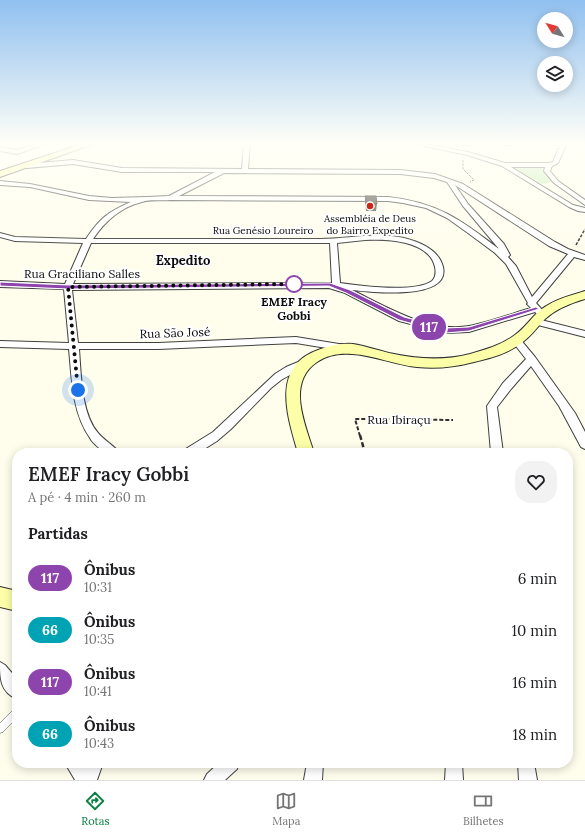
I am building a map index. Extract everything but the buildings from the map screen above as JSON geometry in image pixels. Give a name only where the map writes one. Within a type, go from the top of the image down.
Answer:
[{"type":"street","points":[[170,198],[207,179]]},
{"type":"street","points":[[528,179],[576,208],[585,210]]},
{"type":"street","points":[[555,179],[585,203]]},
{"type":"street","points":[[449,180],[473,191],[552,244],[585,258]]},
{"type":"street","points":[[449,180],[462,200],[501,246],[537,313],[585,334]]},
{"type":"street","points":[[0,184],[27,184],[85,197],[141,200],[170,198],[388,199],[417,202],[453,218],[504,256],[509,262]]},
{"type":"street","points":[[107,448],[94,436],[83,416],[78,390],[75,345],[68,287],[88,241],[96,229],[108,217],[122,208],[141,200]]},
{"type":"street","name":"Rua Genésio Loureiro","points":[[0,236],[36,241],[333,241],[382,238],[415,244],[432,254],[439,264],[440,275],[436,280],[423,287],[414,289],[392,290],[333,285]]},
{"type":"street","points":[[0,245],[9,238]]},
{"type":"street","points":[[333,241],[333,285]]},
{"type":"street","points":[[196,448],[217,435],[272,381],[293,367],[303,364],[323,353],[351,349],[421,363],[456,362],[496,351],[517,341],[537,313],[573,252]]},
{"type":"street","name":"Rua Graciliano Salles","points":[[0,284],[68,287],[333,285],[402,319],[446,330],[469,329],[537,313]]},
{"type":"street","points":[[537,313],[585,295]]},
{"type":"street","name":"Rua São José","points":[[0,344],[31,346],[158,346],[296,340],[351,349]]},
{"type":"street","points":[[517,341],[532,359],[566,407],[580,431],[585,444]]},
{"type":"street","points":[[496,448],[492,406],[507,386],[532,359]]},
{"type":"street","points":[[303,364],[296,376],[292,389],[293,405],[305,448]]},
{"type":"street","points":[[0,597],[12,600]]},
{"type":"street","points":[[0,670],[12,686]]},
{"type":"street","points":[[77,768],[85,780]]},
{"type":"street","points":[[88,780],[93,768]]},
{"type":"street","points":[[213,780],[226,768]]},
{"type":"street","points":[[313,780],[314,768]]},
{"type":"street","points":[[454,768],[454,780]]},
{"type":"street","points":[[527,768],[528,780]]},
{"type":"lane","points":[[0,729],[12,717]]},
{"type":"path","points":[[470,182],[473,179]]},
{"type":"path","points":[[573,252],[585,229]]},
{"type":"path","name":"Rua Ibiraçu","points":[[364,448],[355,419],[453,420]]},
{"type":"green space","points":[[534,179],[550,179],[553,182],[542,184]]},
{"type":"bus line","name":"117","points":[[0,284],[68,287],[330,284],[402,319],[423,326],[446,330],[469,329],[536,309]]},
{"type":"place","name":"Assembléia de Deus do Bairro Expedito","points":[[370,206]]},
{"type":"place","name":"EMEF Iracy Gobbi","points":[[294,284]]},
{"type":"district","name":"Expedito","points":[[183,260]]},
{"type":"route","points":[[78,390],[75,345],[68,287],[294,284]]}]
